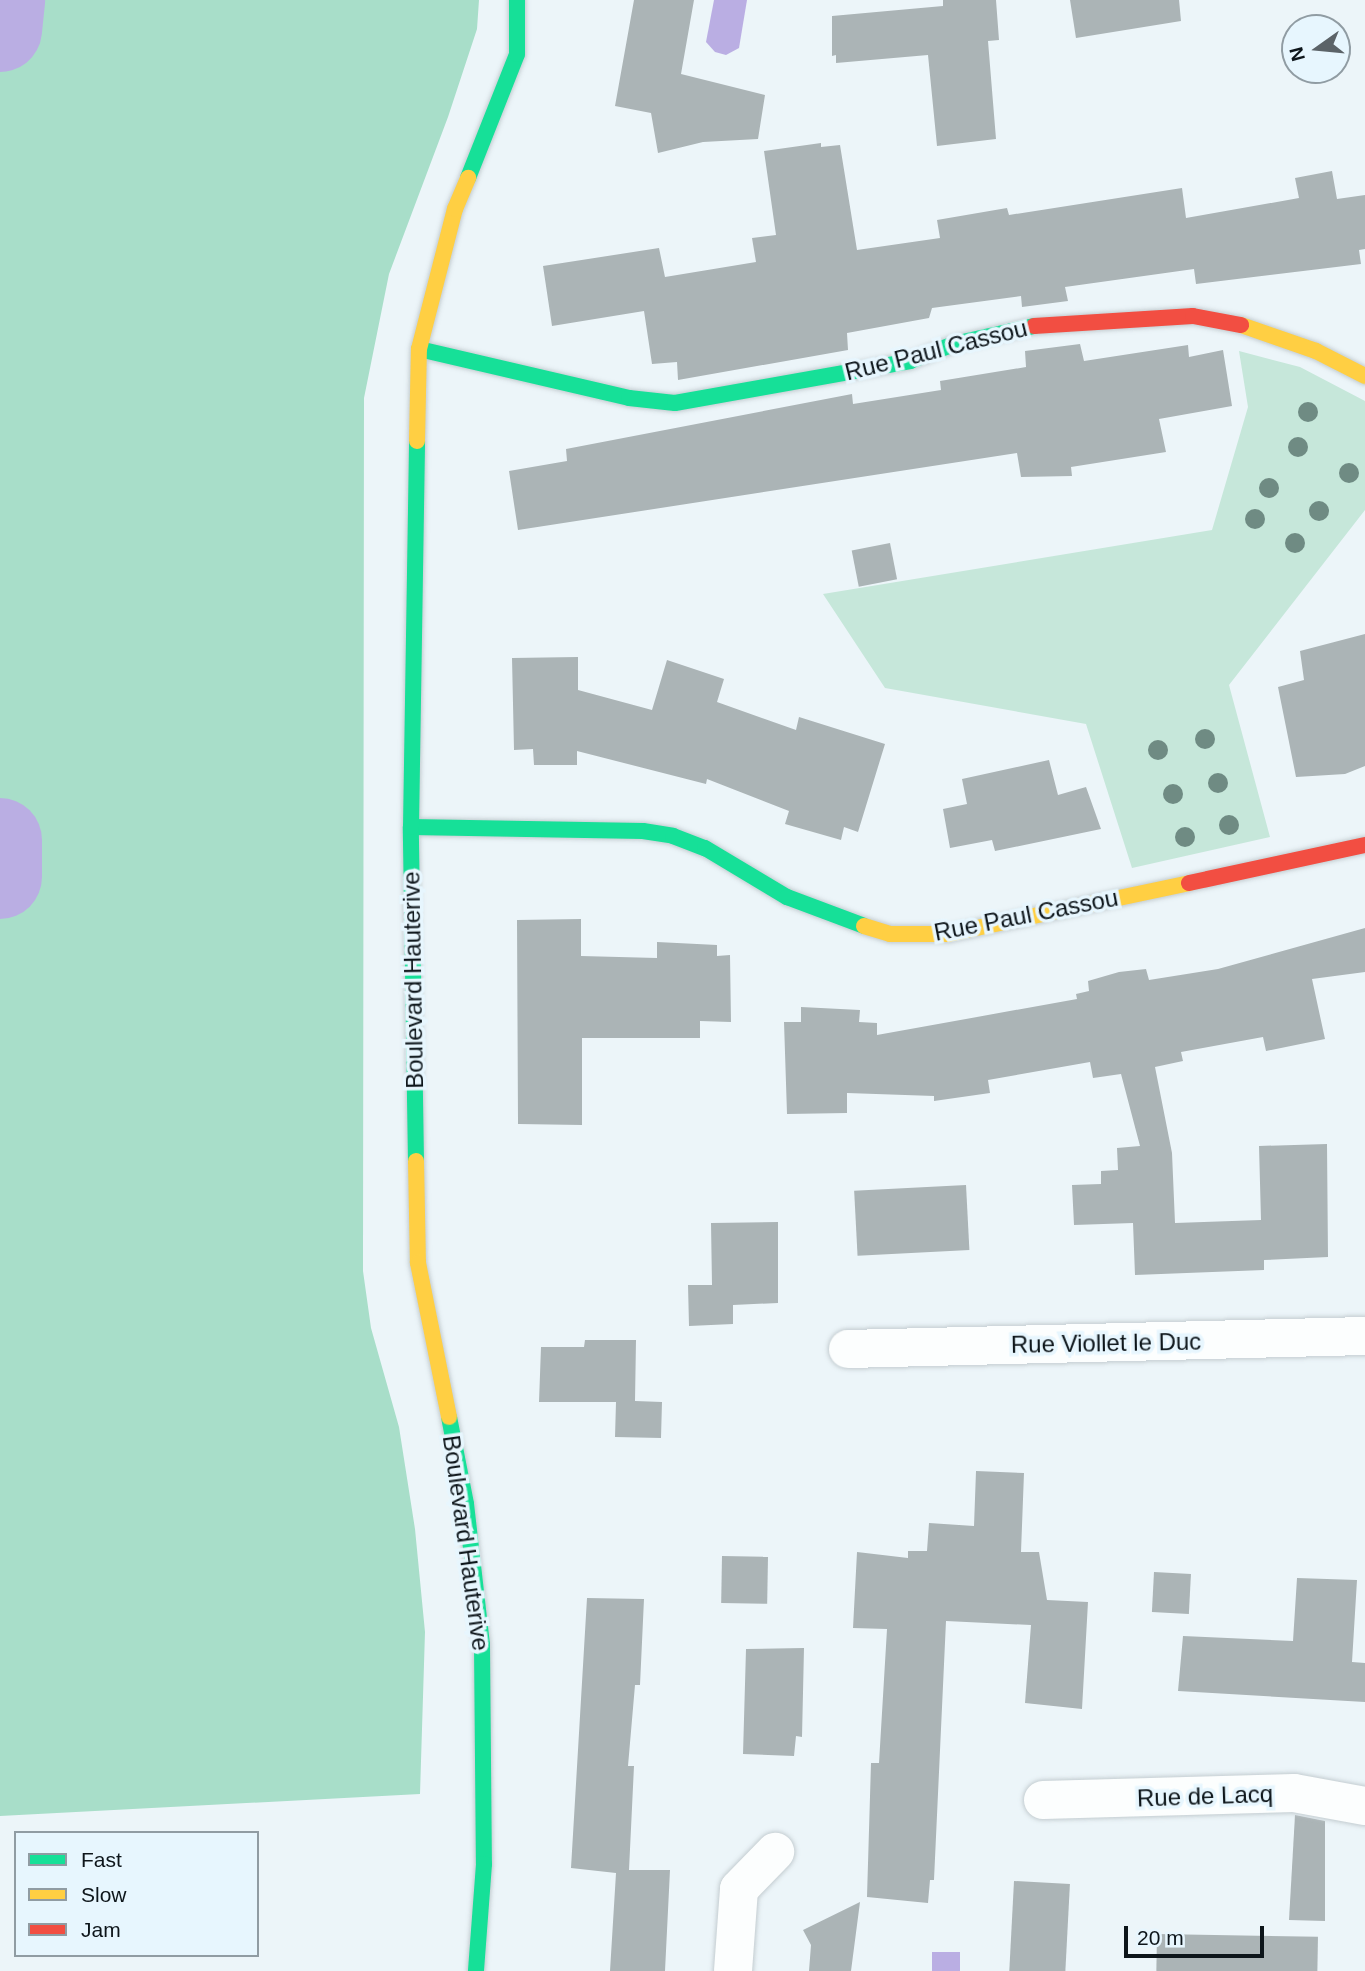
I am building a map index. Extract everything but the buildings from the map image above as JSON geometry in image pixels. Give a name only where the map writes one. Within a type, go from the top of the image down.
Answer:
[{"type":"street","name":"Boulevard Hauterive","points":[[476,1971],[484,1864],[482,1645],[466,1504],[418,1263],[411,827],[419,349],[455,209],[517,54],[517,0]]},
{"type":"street","name":"Rue Paul Cassou","points":[[419,349],[629,398],[675,403],[910,361],[954,344],[1044,324],[1193,316],[1241,325],[1316,351],[1365,376]]},
{"type":"street","name":"Rue Paul Cassou","points":[[411,827],[643,831],[673,836],[705,848],[787,897],[841,920],[890,934],[948,934],[1365,845]]},
{"type":"street","name":"Rue Viollet le Duc","points":[[848,1349],[1365,1336]]},
{"type":"street","name":"Rue de Lacq","points":[[1044,1800],[1294,1793],[1365,1806]]},
{"type":"street","points":[[733,1971],[739,1889],[775,1852]]},
{"type":"green space","points":[[0,0],[479,0],[477,29],[448,117],[389,274],[364,398],[363,1271],[371,1328],[399,1427],[415,1529],[425,1632],[420,1794],[0,1816]]},
{"type":"green space","points":[[1239,351],[1300,367],[1365,401],[1365,510],[1229,685],[1270,837],[1132,868],[1086,724],[885,688],[823,594],[1212,530],[1248,407]]},
{"type":"shaded area","points":[[714,0],[747,0],[739,48],[726,55],[715,52],[706,42]]},
{"type":"shaded area","points":[[932,1952],[960,1952],[960,1971],[932,1971]]},
{"type":"waterway","points":[[0,30],[3,0]]},
{"type":"waterway","points":[[0,840],[0,877]]},
{"type":"traffic: fast","points":[[468,178],[517,54],[517,0]]},
{"type":"traffic: fast","points":[[419,349],[629,398],[675,403],[910,361],[954,344],[1034,326]]},
{"type":"traffic: fast","points":[[416,1161],[411,827],[417,441]]},
{"type":"traffic: fast","points":[[411,827],[643,831],[673,836],[705,848],[787,897],[864,926]]},
{"type":"traffic: fast","points":[[449,1417],[466,1504],[482,1645],[484,1864],[476,1971]]},
{"type":"traffic: slow","points":[[417,441],[419,349],[455,209],[468,178]]},
{"type":"traffic: slow","points":[[1241,325],[1316,351],[1365,376]]},
{"type":"traffic: slow","points":[[864,926],[890,934],[948,934],[1189,883]]},
{"type":"traffic: slow","points":[[416,1161],[418,1263],[449,1417]]},
{"type":"traffic: jam","points":[[1034,326],[1193,316],[1241,325]]},
{"type":"traffic: jam","points":[[1189,883],[1365,845]]}]
